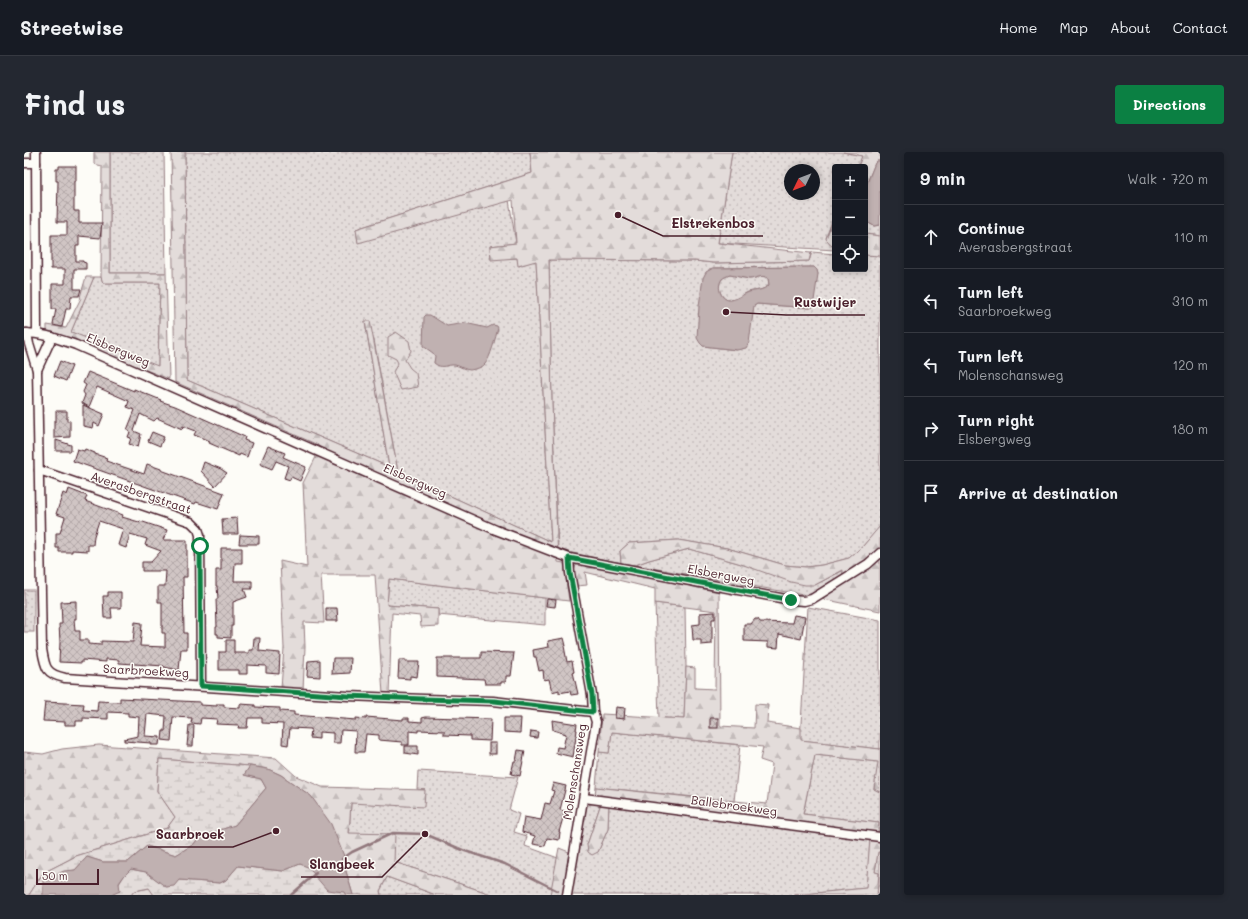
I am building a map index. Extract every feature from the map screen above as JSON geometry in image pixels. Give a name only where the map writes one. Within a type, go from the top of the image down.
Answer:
[{"type":"street","points":[[36,152],[37,333]]},
{"type":"street","points":[[24,163],[36,163]]},
{"type":"street","name":"Elsbergweg","points":[[25,333],[37,333],[76,345],[496,530],[569,558],[791,600],[804,601],[812,600],[868,564],[880,553]]},
{"type":"street","name":"Saarbroekweg","points":[[25,333],[37,370],[42,649],[44,661],[48,670],[55,676],[65,678],[356,696],[494,701],[593,712]]},
{"type":"street","name":"Saarbroekweg","points":[[37,370],[52,337]]},
{"type":"street","name":"Averasbergstraat","points":[[39,470],[191,522],[198,529],[200,535],[201,686]]},
{"type":"street","name":"Molenschansweg","points":[[567,895],[596,722],[593,712],[592,695],[570,573],[569,558]]},
{"type":"street","name":"Ballebroekweg","points":[[584,798],[880,837]]},
{"type":"green space","points":[[94,152],[110,152],[110,273],[166,273],[169,379],[47,331],[47,325],[66,328],[81,298],[80,297],[86,277],[94,277],[71,332],[158,366],[160,283],[103,283],[101,277],[102,166],[94,164]]},
{"type":"green space","points":[[110,152],[164,152],[166,273],[110,273]]},
{"type":"green space","points":[[171,152],[185,152],[187,380],[389,467],[365,321],[370,321],[398,472],[551,542],[536,261],[518,266],[517,258],[491,260],[490,246],[516,243],[513,200],[358,243],[356,229],[532,173],[530,152],[732,152],[718,243],[811,253],[809,261],[713,263],[695,261],[549,260],[552,403],[558,562],[564,563],[569,601],[389,579],[387,605],[438,609],[438,626],[421,627],[420,616],[392,613],[389,695],[383,694],[375,575],[321,575],[324,623],[304,622],[305,647],[303,690],[281,688],[284,648],[280,561],[307,567],[303,483],[317,455],[318,445],[175,382]]},
{"type":"green space","points":[[185,152],[530,152],[532,173],[356,229],[358,242],[509,200],[516,243],[490,246],[491,259],[517,258],[519,266],[536,260],[551,542],[398,472],[374,340],[365,321],[389,467],[187,380]]},
{"type":"green space","points":[[732,152],[843,152],[862,156],[859,164],[832,164],[832,221],[826,238],[832,246],[832,250],[718,243]]},
{"type":"green space","points":[[843,152],[880,152],[880,161],[875,163],[868,180],[868,164],[859,164],[862,156]]},
{"type":"green space","points":[[832,222],[832,246],[826,239]]},
{"type":"green space","points":[[868,223],[874,226],[880,225],[880,236],[868,234]]},
{"type":"green space","points":[[868,234],[880,236],[880,256],[868,255]]},
{"type":"green space","points":[[812,252],[832,254],[832,272],[868,272],[868,255],[880,256],[879,528],[863,546],[849,558],[822,565],[806,567],[785,565],[727,548],[678,540],[629,543],[620,551],[621,563],[558,550],[552,403],[549,260],[695,261],[713,263],[809,261]],"holes":[[[814,267],[817,270],[813,306],[810,308],[757,304],[754,306],[746,347],[736,350],[703,346],[709,269]]]},
{"type":"green space","points":[[730,275],[749,279],[765,277],[768,278],[769,285],[762,289],[748,292],[738,298],[727,300],[720,293],[719,286],[722,279]]},
{"type":"green space","points":[[94,277],[101,277],[103,283],[160,283],[158,367],[71,332]]},
{"type":"green space","points":[[396,332],[409,341],[411,351],[405,360],[410,368],[416,373],[418,387],[401,390],[393,372],[398,363],[396,359],[388,355],[388,337]]},
{"type":"green space","points":[[880,526],[880,611],[823,599],[824,595],[842,583],[843,570],[815,585],[805,585],[791,582],[738,563],[689,549],[635,565],[621,563],[620,551],[629,543],[678,540],[727,548],[785,565],[806,567],[822,565],[849,558],[863,546]]},
{"type":"green space","points":[[689,549],[815,585],[844,570],[843,574],[811,594],[803,595],[635,565]]},
{"type":"green space","points":[[582,564],[719,592],[720,726],[754,728],[755,704],[768,705],[767,723],[801,728],[801,740],[880,749],[880,792],[874,789],[878,762],[815,755],[803,814],[879,823],[878,833],[844,828],[843,835],[609,802],[608,829],[598,852],[592,855],[588,852],[587,845],[601,803],[594,803],[596,787],[767,804],[772,764],[760,760],[763,747],[612,732],[609,753],[599,752],[602,714],[684,719],[686,667],[695,668],[695,688],[715,689],[716,611],[655,603],[655,589],[585,572],[587,585],[577,586],[574,571],[576,565]]},
{"type":"green space","points":[[389,579],[545,598],[545,625],[438,615],[438,609],[387,605]]},
{"type":"green space","points":[[24,590],[34,590],[34,632],[24,632]]},
{"type":"green space","points":[[655,603],[685,607],[686,667],[684,719],[659,718]]},
{"type":"green space","points":[[808,607],[880,620],[880,749],[800,740]]},
{"type":"green space","points":[[612,732],[740,745],[734,801],[596,787],[599,752],[609,753]]},
{"type":"green space","points":[[99,745],[276,758],[296,776],[322,787],[425,790],[424,807],[351,803],[349,833],[395,834],[394,862],[494,895],[436,895],[387,877],[380,891],[381,895],[353,895],[345,868],[344,856],[311,796],[281,775],[268,769],[250,766],[159,759],[157,791],[175,817],[167,828],[76,856],[43,873],[29,895],[24,895],[24,752],[43,754],[62,749]]},
{"type":"green space","points":[[815,755],[879,762],[874,789],[880,792],[880,833],[878,833],[879,823],[803,814]]},
{"type":"green space","points":[[159,759],[250,766],[244,775],[261,779],[266,788],[235,825],[199,837],[194,844],[176,855],[147,846],[128,862],[103,862],[87,857],[75,870],[64,872],[44,880],[43,895],[29,895],[43,873],[76,856],[167,828],[175,817],[157,791]]},
{"type":"green space","points":[[418,771],[518,777],[509,810],[519,814],[514,832],[527,836],[525,846],[558,858],[551,895],[494,895],[394,862],[349,833],[351,803],[425,790],[417,789]]},
{"type":"green space","points":[[609,801],[870,839],[867,888],[795,895],[571,895],[585,808],[590,804],[601,803],[587,845],[598,852],[608,829]]},
{"type":"green space","points":[[870,839],[880,841],[880,852],[878,852],[875,872],[879,873],[877,895],[795,895],[866,888]]},
{"type":"green space","points":[[559,848],[569,852],[563,895],[550,895]]},
{"type":"green space","points":[[878,852],[880,852],[880,895],[877,895],[879,873],[875,872]]},
{"type":"green space","points":[[300,864],[310,867],[315,876],[344,892],[346,895],[154,895],[149,888],[134,891],[131,895],[112,895],[130,869],[146,872],[167,887],[179,880],[220,883],[226,880],[238,866],[283,871]]},
{"type":"green space","points":[[387,877],[436,895],[381,895],[380,891]]},
{"type":"green space","points":[[150,888],[154,895],[131,895],[134,891]]},
{"type":"shaded area","points":[[880,161],[880,225],[874,226],[868,223],[868,180],[875,163]]},
{"type":"shaded area","points":[[814,267],[818,274],[813,307],[757,304],[754,306],[749,343],[746,348],[737,350],[703,346],[697,338],[699,306],[703,278],[706,272],[713,268]],"holes":[[[730,275],[749,279],[765,277],[768,278],[769,285],[759,290],[749,292],[736,299],[727,300],[720,293],[719,286],[723,278]]]},
{"type":"shaded area","points":[[426,315],[430,315],[447,326],[465,323],[487,328],[493,325],[497,326],[498,328],[493,347],[485,364],[470,370],[455,365],[440,366],[434,363],[435,356],[423,346],[424,317]]},
{"type":"shaded area","points":[[250,766],[268,769],[281,775],[311,796],[331,824],[344,856],[345,868],[353,895],[346,895],[344,892],[327,890],[310,868],[300,864],[283,871],[238,866],[226,880],[220,883],[179,880],[174,886],[166,887],[146,872],[131,869],[119,883],[120,891],[111,895],[43,895],[43,880],[64,871],[75,870],[87,857],[103,862],[128,862],[147,846],[176,855],[194,844],[199,837],[235,825],[266,788],[261,779],[244,775]]},
{"type":"building","points":[[59,166],[76,166],[76,181],[74,181],[74,211],[79,211],[79,223],[102,223],[100,238],[79,236],[79,246],[76,246],[76,261],[83,261],[86,263],[86,269],[74,269],[74,289],[81,289],[79,296],[71,296],[70,309],[66,309],[62,327],[53,325],[56,309],[52,309],[52,284],[65,284],[65,269],[51,269],[51,235],[67,235],[67,222],[57,222],[58,181],[56,181],[56,169],[59,169]]},
{"type":"building","points":[[60,361],[72,366],[66,381],[54,376]]},
{"type":"building","points":[[88,372],[134,391],[134,389],[161,400],[160,401],[175,406],[245,437],[244,440],[252,443],[247,457],[240,454],[239,456],[209,443],[210,441],[194,435],[196,431],[183,426],[182,429],[157,418],[154,421],[140,414],[134,431],[141,434],[138,447],[129,444],[131,438],[128,437],[130,432],[127,430],[135,410],[127,407],[129,401],[97,387],[89,407],[82,403],[85,395],[83,392],[86,385],[83,383]]},
{"type":"building","points":[[83,405],[104,414],[99,426],[94,423],[93,428],[83,426]]},
{"type":"building","points":[[56,411],[67,411],[67,421],[70,421],[70,437],[54,438],[54,421],[56,421]]},
{"type":"building","points":[[152,432],[164,437],[160,446],[148,441]]},
{"type":"building","points":[[56,440],[71,445],[71,451],[56,451]]},
{"type":"building","points":[[268,446],[285,453],[283,457],[306,467],[300,481],[291,477],[290,480],[284,478],[288,466],[276,461],[272,469],[260,464]]},
{"type":"building","points":[[77,449],[84,451],[85,449],[107,458],[106,461],[144,474],[147,464],[224,493],[218,509],[196,502],[195,504],[73,461]]},
{"type":"building","points":[[204,462],[227,473],[215,486],[201,471]]},
{"type":"building","points":[[69,489],[87,496],[85,501],[123,515],[122,517],[167,530],[163,540],[187,540],[187,577],[183,577],[184,633],[187,633],[187,649],[181,649],[179,670],[164,666],[119,663],[119,660],[106,659],[106,662],[82,660],[82,663],[59,662],[59,624],[62,624],[61,602],[76,601],[76,619],[74,619],[75,631],[80,631],[80,640],[88,640],[88,644],[101,645],[101,641],[133,642],[135,622],[142,623],[140,646],[165,647],[165,633],[162,633],[162,602],[158,602],[158,586],[165,586],[166,571],[142,571],[142,562],[151,562],[161,551],[145,545],[147,539],[130,534],[126,548],[118,545],[123,529],[99,521],[94,536],[93,545],[88,545],[88,551],[72,550],[72,552],[59,552],[59,548],[56,548],[56,533],[60,533],[65,517],[56,514],[63,493],[67,495]]},
{"type":"building","points":[[237,518],[238,534],[223,534],[222,519]]},
{"type":"building","points":[[240,535],[259,536],[259,544],[239,544]]},
{"type":"building","points":[[221,548],[242,548],[242,563],[235,563],[234,581],[252,581],[252,589],[244,589],[247,597],[233,602],[233,626],[231,626],[231,638],[218,637],[218,634],[216,634],[216,599],[218,599],[216,570],[221,570]]},
{"type":"building","points":[[108,592],[121,592],[121,608],[111,608],[112,618],[104,618],[103,596],[108,596]]},
{"type":"building","points":[[547,599],[556,600],[555,607],[546,606]]},
{"type":"building","points":[[326,608],[337,608],[338,621],[326,621]]},
{"type":"building","points":[[715,612],[715,619],[712,619],[712,644],[701,645],[701,640],[693,640],[692,625],[700,624],[700,613]]},
{"type":"building","points":[[794,615],[805,617],[801,639],[779,634],[778,648],[768,647],[768,642],[744,641],[744,624],[751,624],[755,619],[758,619],[760,622],[792,623]]},
{"type":"building","points":[[254,638],[260,638],[259,651],[280,653],[279,674],[266,673],[266,666],[247,665],[247,674],[239,674],[239,670],[219,670],[219,652],[226,652],[226,640],[234,640],[234,653],[249,653],[249,650],[253,650]]},
{"type":"building","points":[[564,638],[567,662],[572,661],[578,694],[571,695],[570,691],[559,693],[559,690],[552,692],[549,679],[544,680],[543,670],[539,671],[536,657],[534,657],[533,650],[549,647],[548,641]]},
{"type":"building","points":[[481,652],[514,653],[511,676],[506,676],[506,682],[501,682],[501,684],[485,684],[484,679],[437,677],[437,658],[481,658]]},
{"type":"building","points":[[333,658],[351,658],[350,673],[332,674]]},
{"type":"building","points":[[320,660],[320,677],[307,676],[308,661]]},
{"type":"building","points":[[399,660],[405,660],[405,662],[419,662],[417,677],[410,676],[410,679],[398,678]]},
{"type":"building","points":[[120,698],[200,702],[200,705],[217,706],[217,704],[224,704],[224,707],[240,708],[240,704],[255,705],[255,707],[280,708],[280,711],[294,712],[294,715],[356,720],[356,718],[366,719],[366,717],[403,720],[403,718],[409,718],[409,721],[422,722],[422,718],[426,717],[491,719],[490,741],[470,740],[470,736],[444,735],[444,731],[418,730],[418,732],[409,731],[409,745],[402,745],[402,742],[379,740],[379,735],[366,734],[364,752],[355,752],[356,731],[341,730],[340,743],[333,743],[333,733],[319,732],[319,739],[310,738],[311,729],[290,728],[288,745],[282,744],[283,724],[262,723],[262,718],[248,718],[247,728],[238,728],[239,725],[216,724],[217,719],[201,718],[200,724],[191,723],[192,718],[173,717],[171,741],[162,740],[163,731],[165,731],[166,716],[147,714],[145,736],[160,737],[159,745],[151,745],[151,743],[124,741],[124,739],[138,736],[139,717],[128,716],[128,713],[108,712],[108,719],[83,718],[83,721],[76,721],[76,725],[65,725],[65,722],[43,721],[45,702],[84,704],[83,710],[97,711],[98,701],[120,702]]},
{"type":"building","points":[[616,707],[625,708],[624,719],[615,718]]},
{"type":"building","points":[[504,718],[521,718],[520,733],[504,732]]},
{"type":"building","points":[[710,718],[718,718],[718,728],[710,728]]},
{"type":"building","points":[[552,720],[577,724],[573,757],[556,753],[557,747],[563,748],[566,734],[553,730]]},
{"type":"building","points":[[189,725],[194,725],[193,746],[187,746]]},
{"type":"building","points":[[531,731],[538,732],[537,738],[530,737]]},
{"type":"building","points":[[489,743],[496,743],[496,754],[489,754]]},
{"type":"building","points":[[405,746],[418,746],[418,755],[405,753]]},
{"type":"building","points":[[518,750],[525,751],[520,776],[511,774]]},
{"type":"building","points":[[553,783],[566,786],[560,810],[565,811],[559,832],[559,840],[547,838],[545,846],[533,844],[535,836],[522,832],[524,817],[541,820],[545,803],[550,804],[554,791],[551,790]]},
{"type":"waterway","points":[[342,859],[352,852],[393,833],[425,834],[465,851],[505,864],[558,891]]},
{"type":"waterway","points":[[291,895],[316,873]]},
{"type":"place","name":"Elstrekenbos","points":[[618,215]]},
{"type":"place","name":"Rustwijer","points":[[726,312]]},
{"type":"place","name":"Saarbroek","points":[[276,831]]},
{"type":"place","name":"Slangbeek","points":[[425,834]]},
{"type":"route","points":[[200,546],[201,686],[348,696],[515,702],[593,712],[592,695],[570,573],[569,558],[791,600]]}]
